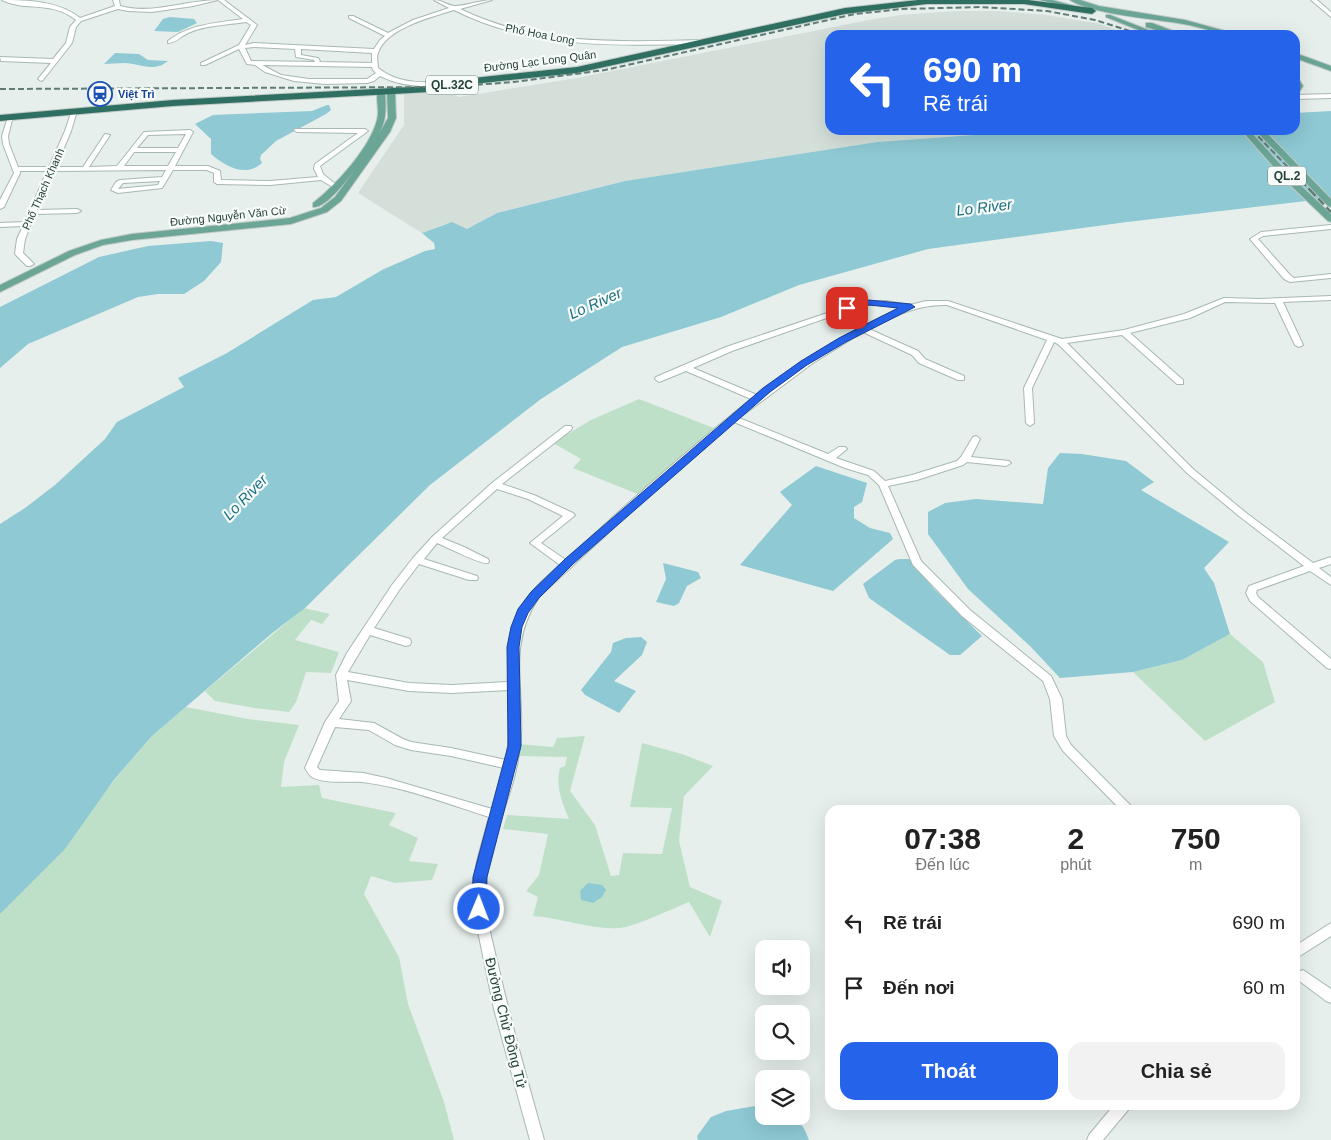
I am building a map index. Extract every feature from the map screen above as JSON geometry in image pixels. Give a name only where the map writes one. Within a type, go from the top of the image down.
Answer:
[{"type":"highway","name":"Đường Lạc Long Quân","points":[[0,118],[74,111],[430,89],[464,82],[577,70],[845,11],[901,2],[939,0]]},
{"type":"highway","points":[[922,1],[1024,2],[1095,10]]},
{"type":"main road","points":[[1043,0],[1095,10],[1185,22],[1216,30]]},
{"type":"main road","points":[[1068,0],[1146,30]]},
{"type":"main road","points":[[1073,0],[1095,10],[1163,30]]},
{"type":"main road","points":[[1300,57],[1331,69]]},
{"type":"main road","name":"Đường Nguyễn Văn Cừ","points":[[0,289],[72,253],[101,243],[132,237],[291,221],[324,210],[338,199],[364,157],[377,132],[386,91]]},
{"type":"main road","name":"Đường Nguyễn Văn Cừ","points":[[0,280],[72,245],[114,234],[269,218],[298,213],[324,200],[364,157],[390,124],[392,118],[386,91]]},
{"type":"main road","name":"QL.2","points":[[1250,135],[1290,180],[1331,219]]},
{"type":"main road","name":"QL.2","points":[[1264,135],[1331,204]]},
{"type":"street","points":[[4,0],[54,5],[68,11],[79,20]]},
{"type":"street","points":[[116,0],[118,8]]},
{"type":"street","points":[[41,80],[70,40],[74,27],[79,20],[118,8],[129,10],[177,8],[215,0]]},
{"type":"street","points":[[221,0],[254,26],[241,46]]},
{"type":"street","name":"Phố Hoa Long","points":[[437,0],[489,24],[553,39],[616,45],[708,42]]},
{"type":"street","points":[[464,82],[434,84],[402,82],[380,74],[372,59],[374,51],[387,35],[414,22],[455,8],[487,0]]},
{"type":"street","points":[[1314,0],[1331,15]]},
{"type":"street","points":[[351,17],[387,35]]},
{"type":"street","points":[[170,42],[182,34],[205,27],[248,20]]},
{"type":"street","points":[[205,27],[211,36]]},
{"type":"street","points":[[241,46],[249,63],[374,65]]},
{"type":"street","points":[[203,64],[241,46],[374,51]]},
{"type":"street","points":[[298,47],[298,56],[318,59],[315,64]]},
{"type":"street","points":[[1,59],[55,61]]},
{"type":"street","points":[[257,64],[273,74],[295,80],[367,81],[380,74]]},
{"type":"street","points":[[1300,91],[1328,96]]},
{"type":"street","points":[[1300,97],[1328,96]]},
{"type":"street","name":"Phố Thạch Khanh","points":[[30,264],[21,258],[19,251],[27,224],[53,168],[74,111]]},
{"type":"street","points":[[0,207],[17,173],[6,144],[5,136],[10,117]]},
{"type":"street","points":[[296,130],[377,132]]},
{"type":"street","points":[[336,187],[317,172],[317,164],[365,131]]},
{"type":"street","points":[[118,168],[148,132],[194,132],[179,150],[165,179],[160,187],[114,190],[118,183],[122,181],[165,179]]},
{"type":"street","points":[[85,168],[107,135]]},
{"type":"street","points":[[132,150],[179,150]]},
{"type":"street","points":[[16,169],[212,169],[218,172],[216,182],[294,182],[323,178]]},
{"type":"street","points":[[32,212],[77,211]]},
{"type":"street","points":[[0,225],[27,224]]},
{"type":"street","points":[[1331,227],[1261,234],[1254,238],[1286,277],[1292,280],[1331,276]]},
{"type":"street","name":"Đường Chử Đồng Tử","points":[[537,1140],[501,1010],[479,909],[480,877],[510,765],[515,737],[513,647],[516,627],[522,612],[535,595],[566,565],[756,398],[804,363],[893,313],[929,302],[948,303],[1056,341],[1124,332],[1187,316],[1224,300],[1331,298]]},
{"type":"street","points":[[1278,300],[1299,345]]},
{"type":"street","points":[[659,379],[729,349],[863,303],[886,303],[911,307]]},
{"type":"street","points":[[863,329],[915,353],[922,361],[961,378]]},
{"type":"street","points":[[1124,332],[1180,382]]},
{"type":"street","points":[[1030,423],[1028,388],[1056,341],[1190,471],[1242,514],[1331,582]]},
{"type":"street","points":[[687,368],[756,398]]},
{"type":"street","points":[[732,418],[829,458],[871,473],[883,484],[918,562],[966,612],[1047,679],[1056,699],[1060,736],[1067,748],[1124,805]]},
{"type":"street","points":[[497,815],[407,787],[367,778],[326,777],[316,774],[311,768],[330,722],[345,700],[342,675],[351,656],[417,560],[434,539],[495,485],[568,428]]},
{"type":"street","points":[[965,459],[976,439]]},
{"type":"street","points":[[829,458],[842,449]]},
{"type":"street","points":[[883,484],[914,478],[965,459],[1006,463]]},
{"type":"street","points":[[495,485],[532,497],[570,515],[535,543],[566,565]]},
{"type":"street","points":[[434,539],[461,549],[484,561]]},
{"type":"street","points":[[417,560],[473,578]]},
{"type":"street","points":[[1331,560],[1253,588],[1251,593],[1254,599],[1331,665]]},
{"type":"street","points":[[368,630],[406,642]]},
{"type":"street","points":[[342,675],[409,687],[452,689],[514,686]]},
{"type":"street","points":[[330,722],[370,726],[399,742],[411,746],[451,752],[510,765]]},
{"type":"street","points":[[1300,950],[1331,929]]},
{"type":"street","points":[[1303,976],[1331,996]]},
{"type":"street","points":[[1094,1140],[1119,1110]]},
{"type":"shaded area","points":[[956,11],[997,11],[1046,15],[1100,24],[1115,30],[825,30],[825,135],[973,135],[877,142],[625,181],[497,213],[467,229],[445,224],[422,233],[358,193],[404,125],[404,94],[451,93],[459,97],[577,78],[900,15]]},
{"type":"green space","points":[[639,399],[714,428],[640,495],[573,468],[581,459],[553,443],[591,420]]},
{"type":"green space","points":[[304,608],[330,614],[322,624],[311,620],[295,640],[339,652],[331,673],[306,672],[296,702],[289,712],[215,701],[205,691]]},
{"type":"green space","points":[[1230,634],[1263,662],[1275,702],[1205,741],[1133,672],[1182,660]]},
{"type":"green space","points":[[186,707],[248,719],[299,725],[284,762],[281,787],[319,785],[322,798],[396,813],[389,825],[418,838],[409,861],[438,864],[432,880],[395,883],[371,876],[364,894],[399,957],[408,1004],[444,1102],[454,1140],[0,1140],[0,914],[152,736]]},
{"type":"green space","points":[[585,736],[570,791],[595,825],[611,876],[619,875],[623,853],[662,854],[672,808],[630,807],[642,743],[682,754],[713,766],[684,796],[679,841],[690,887],[722,901],[710,937],[689,902],[644,921],[620,928],[587,926],[533,916],[538,897],[526,891],[539,875],[548,834],[503,829],[507,815],[569,819],[558,781],[560,768],[565,766],[567,757],[519,756],[519,744],[553,747],[557,738]]},
{"type":"water","points":[[170,17],[194,19],[197,23],[178,32],[154,31],[163,19]]},
{"type":"water","points":[[115,53],[139,54],[148,60],[168,61],[160,66],[152,67],[126,63],[104,64]]},
{"type":"water","points":[[329,105],[331,110],[276,141],[261,155],[262,163],[249,170],[235,169],[222,163],[211,154],[211,139],[195,124],[213,115],[312,111]]},
{"type":"water","name":"Lo River","points":[[1331,111],[1331,198],[1127,222],[928,249],[799,285],[721,317],[622,347],[541,399],[430,485],[305,608],[271,634],[152,736],[113,781],[65,849],[0,914],[0,524],[55,485],[105,439],[117,422],[184,387],[178,378],[227,353],[313,300],[336,297],[382,270],[425,251],[435,249],[434,243],[422,233],[452,222],[467,229],[497,213],[625,181],[877,142],[973,135],[1300,135],[1300,113]]},
{"type":"water","points":[[211,241],[223,243],[221,262],[204,281],[184,294],[158,294],[138,297],[28,344],[0,368],[0,307],[99,257],[148,246]]},
{"type":"water","points":[[1060,453],[1082,454],[1126,461],[1154,482],[1141,490],[1229,542],[1204,568],[1214,583],[1230,634],[1182,660],[1133,672],[1060,678],[1031,647],[968,589],[928,534],[928,512],[945,503],[976,499],[1043,504],[1048,468]]},
{"type":"water","points":[[816,466],[867,483],[862,502],[854,507],[854,518],[870,528],[890,533],[893,539],[833,591],[740,565],[792,505],[780,492]]},
{"type":"water","points":[[899,559],[909,559],[935,590],[982,636],[960,655],[950,655],[869,598],[863,584]]},
{"type":"water","points":[[663,563],[698,572],[701,578],[687,586],[679,603],[674,606],[656,602],[666,579]]},
{"type":"water","points":[[641,637],[647,642],[642,655],[614,681],[636,691],[619,713],[585,695],[581,690],[611,652],[613,643],[626,638]]},
{"type":"water","points":[[588,883],[602,885],[606,890],[602,897],[593,903],[581,900],[580,891]]},
{"type":"water","points":[[755,1106],[755,1125],[802,1125],[809,1140],[698,1140],[697,1136],[711,1117],[726,1111]]},
{"type":"railway","points":[[0,89],[447,87],[514,82],[605,70],[855,14],[902,9],[980,7],[1047,11],[1095,20],[1127,30]]},
{"type":"railway","points":[[1257,135],[1311,191]]},
{"type":"railway","points":[[1310,190],[1331,212]]},
{"type":"place","name":"Việt Trì","points":[[100,94]]},
{"type":"route","points":[[479,909],[478,892],[485,852],[505,786],[514,746],[513,647],[516,627],[522,612],[535,595],[569,562],[732,418],[767,390],[804,363],[842,340],[893,313],[911,307],[868,302],[847,308]]}]
